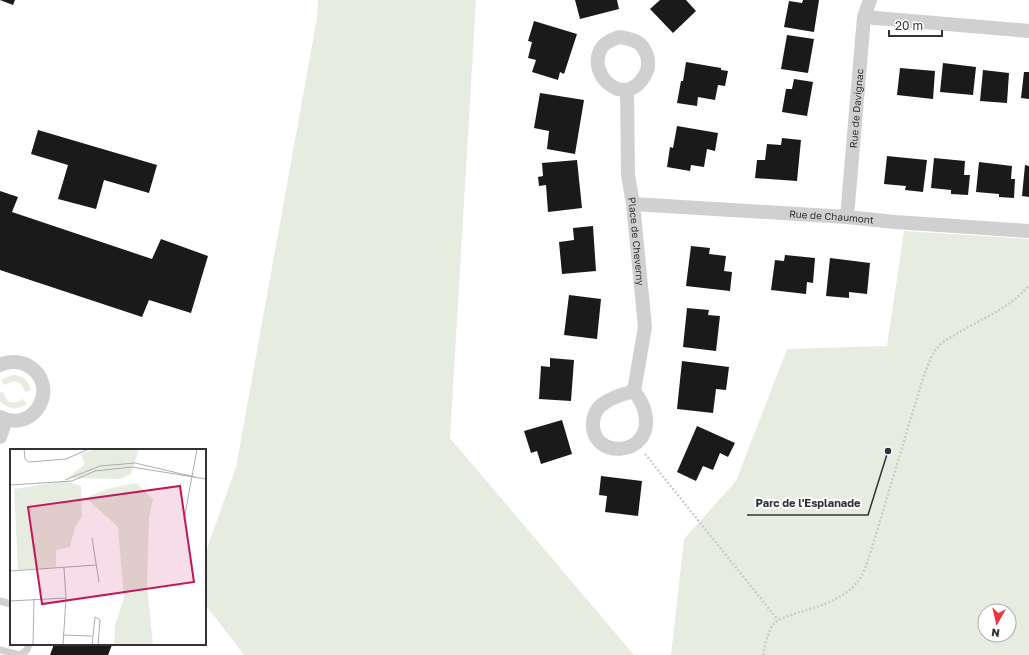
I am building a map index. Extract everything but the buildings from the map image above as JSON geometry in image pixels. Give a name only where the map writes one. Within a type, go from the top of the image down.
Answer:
[{"type":"street","name":"Rue de Davignac","points":[[847,217],[864,17],[870,0]]},
{"type":"street","points":[[864,17],[1029,31]]},
{"type":"street","name":"Place de Cheverny","points":[[627,90],[628,175],[633,204],[645,327],[634,391]]},
{"type":"street","name":"Rue de Chaumont","points":[[633,204],[847,217],[895,222],[1029,231]]},
{"type":"street","points":[[0,365],[13,362],[24,363],[32,368],[39,376],[43,385],[44,395],[41,405],[26,419],[16,421],[3,419],[0,437]]},
{"type":"lane","points":[[0,601],[10,604]]},
{"type":"lane","points":[[0,650],[20,655],[27,650],[29,645]]},
{"type":"path","points":[[764,655],[768,635],[778,620],[826,605],[852,589],[860,578],[870,554],[924,375],[931,357],[937,348],[975,323],[995,313],[1020,294],[1029,285]]},
{"type":"path","points":[[641,449],[778,620]]},
{"type":"shaded area","points":[[318,0],[476,0],[450,438],[634,655],[244,655],[206,605],[206,551],[236,467],[317,18]]},
{"type":"shaded area","points":[[904,231],[1029,239],[1029,655],[671,655],[684,539],[736,481],[787,349],[887,346]]},
{"type":"shaded area","points":[[12,375],[22,377],[28,383],[31,390],[25,392],[22,385],[15,381],[5,385],[1,380]]},
{"type":"shaded area","points":[[3,392],[8,401],[13,403],[23,399],[27,404],[16,408],[6,406],[0,401],[0,393]]},
{"type":"place","name":"Parc de l'Esplanade","points":[[888,451]]}]
